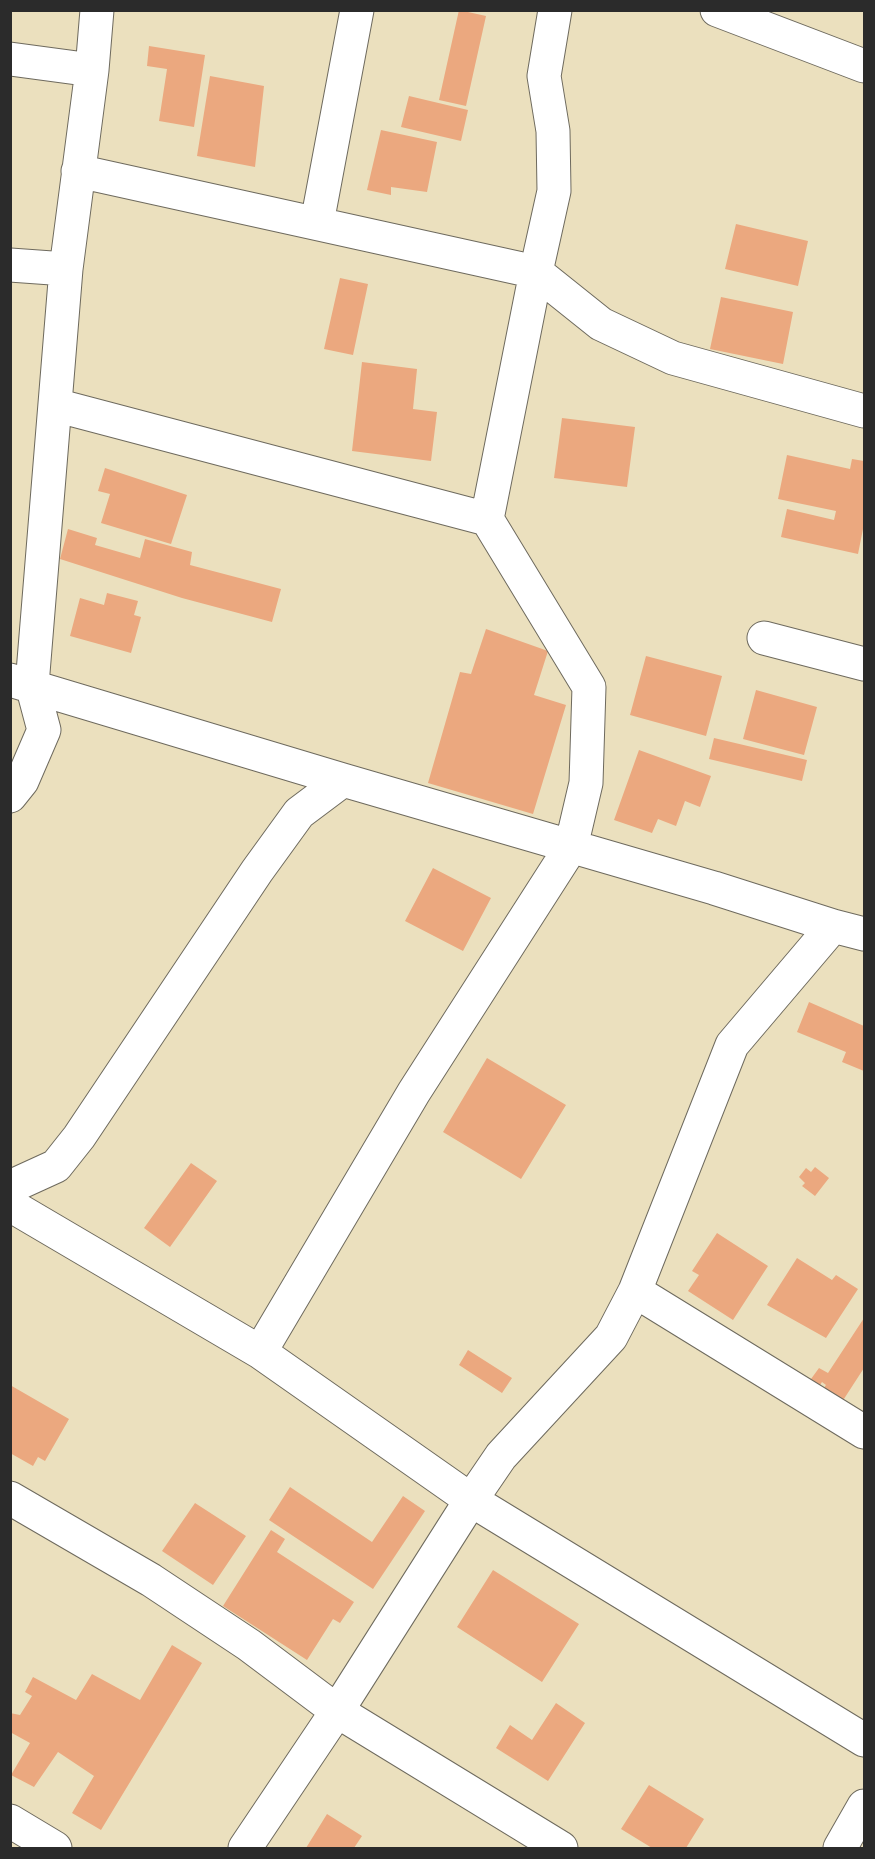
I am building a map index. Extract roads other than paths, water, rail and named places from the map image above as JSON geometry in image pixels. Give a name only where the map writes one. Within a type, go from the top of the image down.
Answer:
[{"type":"street","points":[[10,796],[22,781],[44,730],[21,682],[55,405],[66,269],[92,70],[97,10]]},
{"type":"street","points":[[317,224],[357,10]]},
{"type":"street","points":[[260,1352],[414,1092],[570,847],[586,783],[589,687],[487,519],[554,191],[553,131],[544,76],[555,10]]},
{"type":"street","points":[[717,10],[864,66]]},
{"type":"street","points":[[10,58],[92,70]]},
{"type":"street","points":[[78,171],[536,272],[600,324],[674,358],[864,411]]},
{"type":"street","points":[[10,265],[66,269]]},
{"type":"street","points":[[55,405],[487,519]]},
{"type":"street","points":[[764,638],[864,664]]},
{"type":"street","points":[[21,682],[864,934]]},
{"type":"street","points":[[10,1187],[56,1166],[79,1137],[257,871],[299,813],[343,780]]},
{"type":"street","points":[[245,1848],[337,1711],[501,1456],[611,1337],[635,1291],[732,1045],[833,926]]},
{"type":"street","points":[[10,1205],[260,1352],[471,1500],[864,1740]]},
{"type":"street","points":[[635,1291],[864,1432]]},
{"type":"street","points":[[10,1498],[161,1587],[249,1644],[337,1711],[561,1848]]},
{"type":"street","points":[[840,1848],[864,1806]]},
{"type":"street","points":[[10,1821],[55,1848]]}]
